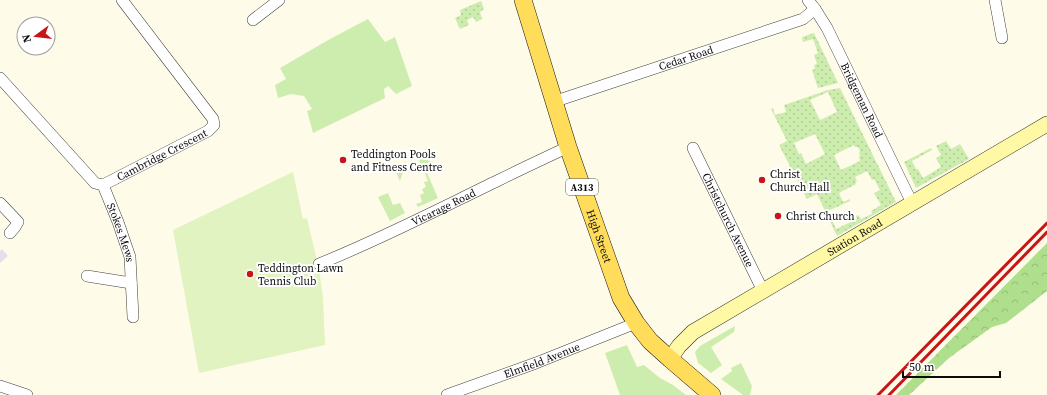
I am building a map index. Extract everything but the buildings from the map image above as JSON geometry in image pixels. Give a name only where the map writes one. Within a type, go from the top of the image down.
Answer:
[{"type":"main road","name":"High Street","points":[[523,0],[553,102],[621,298],[636,323],[650,341],[712,395]]},
{"type":"main road","name":"Station Road","points":[[670,359],[679,346],[693,332],[1047,124]]},
{"type":"street","name":"Cambridge Crescent","points":[[0,78],[95,183],[103,185],[208,131],[214,125],[213,119],[122,0]]},
{"type":"street","points":[[253,20],[279,0]]},
{"type":"street","points":[[995,0],[1002,38]]},
{"type":"street","name":"Cedar Road","points":[[553,102],[803,19],[811,4]]},
{"type":"street","name":"Bridgeman Road","points":[[811,4],[827,28],[912,203]]},
{"type":"street","name":"Vicarage Road","points":[[319,264],[392,233],[568,147]]},
{"type":"street","name":"Christchurch Avenue","points":[[692,148],[763,291]]},
{"type":"street","name":"Stokes Mews","points":[[103,185],[130,257],[133,317]]},
{"type":"street","points":[[0,203],[18,222],[10,233]]},
{"type":"street","points":[[87,276],[131,283]]},
{"type":"street","name":"Elmfield Avenue","points":[[447,395],[536,363],[636,323]]},
{"type":"street","points":[[0,386],[27,395]]},
{"type":"shaded area","points":[[2,249],[8,256],[0,263],[0,251]]},
{"type":"green space","points":[[481,1],[484,9],[480,12],[482,19],[476,22],[473,17],[467,20],[469,25],[460,29],[455,18],[461,15],[460,10]]},
{"type":"green space","points":[[368,19],[385,42],[395,37],[412,86],[396,94],[388,86],[384,89],[385,98],[313,133],[307,111],[312,109],[304,96],[291,94],[278,98],[275,85],[286,79],[280,68]]},
{"type":"green space","points":[[814,33],[838,83],[818,88],[812,70],[815,69],[814,65],[817,64],[814,55],[818,53],[813,39],[803,42],[802,37]]},
{"type":"green space","points":[[840,88],[896,202],[837,236],[817,194],[807,199],[779,145],[787,141],[771,109],[773,108],[775,115],[786,112],[784,105],[828,90]],"holes":[[[828,92],[837,112],[820,120],[810,100]],[[815,134],[825,154],[806,164],[794,143]],[[854,145],[855,147],[858,147],[860,151],[860,161],[841,170],[834,155]],[[867,171],[872,180],[874,179],[880,190],[874,193],[881,205],[871,211],[872,214],[861,219],[858,215],[856,216],[857,219],[836,229],[828,211],[850,201],[850,199],[843,202],[839,193],[856,184],[855,182],[857,181],[855,177]]]},
{"type":"green space","points":[[946,141],[951,149],[960,144],[969,159],[916,188],[904,162],[931,148],[932,150],[912,161],[923,178],[941,167],[936,158],[941,155],[936,146]]},
{"type":"green space","points":[[419,158],[433,162],[424,166],[438,198],[418,207],[416,204],[422,202],[420,195],[424,193],[422,189],[426,187],[424,182],[428,181]]},
{"type":"green space","points":[[406,162],[400,181],[394,168]]},
{"type":"green space","name":"Teddington Lawn Tennis Club","points":[[293,172],[303,219],[307,218],[319,269],[323,298],[325,345],[199,373],[173,230]]},
{"type":"green space","points":[[388,193],[393,205],[400,203],[405,213],[390,221],[378,197]]},
{"type":"green space","points":[[1047,243],[1047,291],[1006,323],[992,327],[949,358],[909,395],[896,395]]},
{"type":"green space","points":[[735,326],[734,332],[711,347],[722,365],[711,373],[698,363],[695,352],[700,346]]},
{"type":"green space","points":[[627,345],[637,367],[644,365],[660,378],[673,385],[686,395],[620,395],[605,353]]},
{"type":"green space","points":[[741,363],[752,386],[750,395],[743,395],[721,379],[732,371],[731,368]]},
{"type":"railway","points":[[878,395],[1047,223]]},
{"type":"railway","points":[[889,395],[1047,232]]},
{"type":"place","name":"Teddington Pools and Fitness Centre","points":[[343,160]]},
{"type":"place","name":"Christ Church Hall","points":[[762,180]]},
{"type":"place","name":"Christ Church","points":[[778,216]]},
{"type":"place","name":"Teddington Lawn Tennis Club","points":[[250,274]]}]
